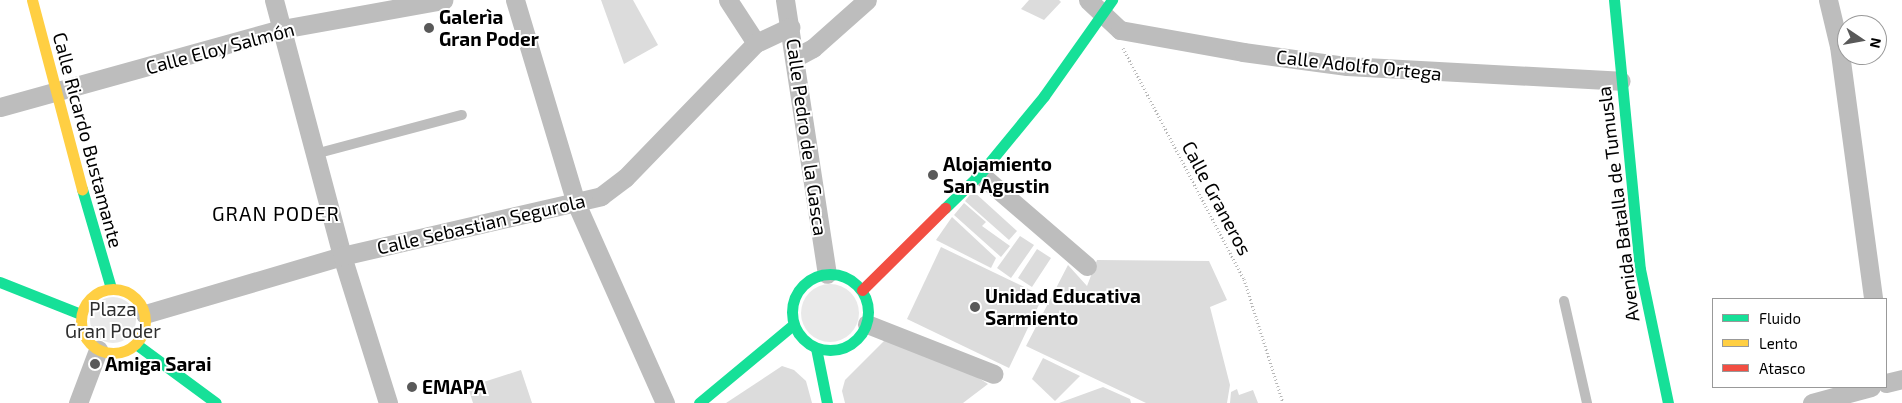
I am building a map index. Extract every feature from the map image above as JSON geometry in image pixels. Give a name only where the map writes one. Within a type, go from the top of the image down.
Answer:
[{"type":"street","name":"Calle Ricardo Bustamante","points":[[32,0],[54,92],[111,288]]},
{"type":"street","points":[[274,0],[342,256],[388,403]]},
{"type":"street","name":"Calle Eloy Salmón","points":[[0,107],[282,29],[402,5],[443,0]]},
{"type":"street","points":[[515,0],[576,203],[665,403]]},
{"type":"street","points":[[728,0],[756,43]]},
{"type":"street","name":"Calle Pedro de la Gasca","points":[[786,0],[827,274]]},
{"type":"street","points":[[796,57],[813,48],[867,0]]},
{"type":"street","points":[[862,290],[980,174],[1044,96],[1108,7],[1088,0]]},
{"type":"street","name":"Avenida Batalla de Tumusla","points":[[1614,0],[1640,269],[1668,403]]},
{"type":"street","points":[[1828,0],[1839,46],[1873,298]]},
{"type":"street","name":"Calle Adolfo Ortega","points":[[1108,7],[1120,30],[1243,52],[1347,66],[1621,81]]},
{"type":"street","name":"Calle Sebastian Segurola","points":[[145,314],[342,256],[601,196],[625,178],[756,43],[790,28]]},
{"type":"street","points":[[980,174],[1088,266]]},
{"type":"street","points":[[827,274],[852,280],[862,290],[868,312],[866,324],[859,337],[847,347],[831,351],[816,348],[806,343],[793,325],[792,306],[800,287],[808,280],[827,274]]},
{"type":"street","points":[[0,282],[81,314]]},
{"type":"street","points":[[111,288],[120,289],[136,298],[145,314],[145,325],[136,344],[118,353],[98,350],[83,335],[81,314],[92,296],[111,288]]},
{"type":"street","points":[[866,324],[994,374]]},
{"type":"street","points":[[699,403],[793,325]]},
{"type":"street","points":[[136,344],[216,403]]},
{"type":"street","points":[[816,348],[827,403]]},
{"type":"street","points":[[78,403],[98,350]]},
{"type":"street","points":[[1887,383],[1902,379]]},
{"type":"street","points":[[1812,403],[1867,388]]},
{"type":"lane","points":[[315,154],[462,115]]},
{"type":"lane","points":[[1564,301],[1587,403]]},
{"type":"path","name":"Calle Graneros","points":[[1121,44],[1244,279],[1283,403]]},
{"type":"green space","points":[[824,284],[836,284],[851,292],[859,307],[859,319],[851,334],[836,342],[824,342],[809,334],[801,319],[801,307],[809,292]]},
{"type":"green space","name":"Plaza Gran Poder","points":[[113,297],[126,301],[132,307],[136,320],[132,333],[126,339],[113,343],[100,339],[94,333],[90,320],[94,307],[100,301]]},
{"type":"building","points":[[601,0],[633,0],[658,45],[624,64]]},
{"type":"building","points":[[1029,0],[1059,0],[1061,2],[1044,20],[1021,9]]},
{"type":"building","points":[[973,191],[1017,231],[1009,240],[965,201]]},
{"type":"building","points":[[964,203],[986,222],[982,226],[1010,246],[1001,257],[954,215]]},
{"type":"building","points":[[952,217],[996,258],[991,268],[936,240]]},
{"type":"building","points":[[1020,236],[1034,245],[1011,278],[997,268]]},
{"type":"building","name":"Unidad Educativa Sarmiento","points":[[941,247],[1043,296],[1009,368],[907,319]]},
{"type":"building","points":[[1037,249],[1051,258],[1032,287],[1018,278]]},
{"type":"building","points":[[1097,260],[1209,261],[1227,300],[1210,307],[1230,385],[1227,403],[1146,403],[1026,346],[1068,265],[1087,286]]},
{"type":"building","points":[[888,337],[966,370],[988,384],[963,403],[845,403],[842,391],[845,380]]},
{"type":"building","points":[[1043,358],[1080,376],[1055,401],[1032,379]]},
{"type":"building","points":[[782,366],[794,370],[806,381],[812,403],[726,403]]},
{"type":"building","points":[[521,370],[532,403],[473,403],[468,387]]},
{"type":"building","points":[[1103,387],[1130,399],[1131,403],[1059,403]]},
{"type":"building","points":[[1237,389],[1239,395],[1253,390],[1258,403],[1230,403],[1231,392]]},
{"type":"traffic: fast","points":[[945,208],[980,174],[1044,96],[1112,0]]},
{"type":"traffic: fast","points":[[1614,0],[1640,269],[1668,403]]},
{"type":"traffic: fast","points":[[82,189],[111,288]]},
{"type":"traffic: fast","points":[[838,274],[851,280],[862,291],[868,304],[868,312],[866,327],[851,344],[838,350],[822,350],[809,344],[794,327],[792,304],[798,291],[815,276],[838,274]]},
{"type":"traffic: fast","points":[[0,282],[81,314]]},
{"type":"traffic: fast","points":[[699,403],[793,325]]},
{"type":"traffic: fast","points":[[136,344],[216,403]]},
{"type":"traffic: fast","points":[[816,348],[827,403]]},
{"type":"traffic: slow","points":[[32,0],[82,189]]},
{"type":"traffic: slow","points":[[107,289],[119,289],[136,298],[143,309],[145,321],[143,333],[136,344],[119,353],[107,353],[95,348],[86,339],[81,327],[81,315],[86,303],[95,294],[107,289]]},
{"type":"traffic: jam","points":[[862,290],[945,208]]},
{"type":"place","name":"Galerìa Gran Poder","points":[[429,28]]},
{"type":"place","name":"Alojamiento San Agustin","points":[[933,175]]},
{"type":"place","name":"Unidad Educativa Sarmiento","points":[[975,307]]},
{"type":"place","name":"Amiga Sarai","points":[[95,364]]},
{"type":"place","name":"EMAPA","points":[[412,387]]},
{"type":"district","name":"GRAN PODER","points":[[276,213]]}]
